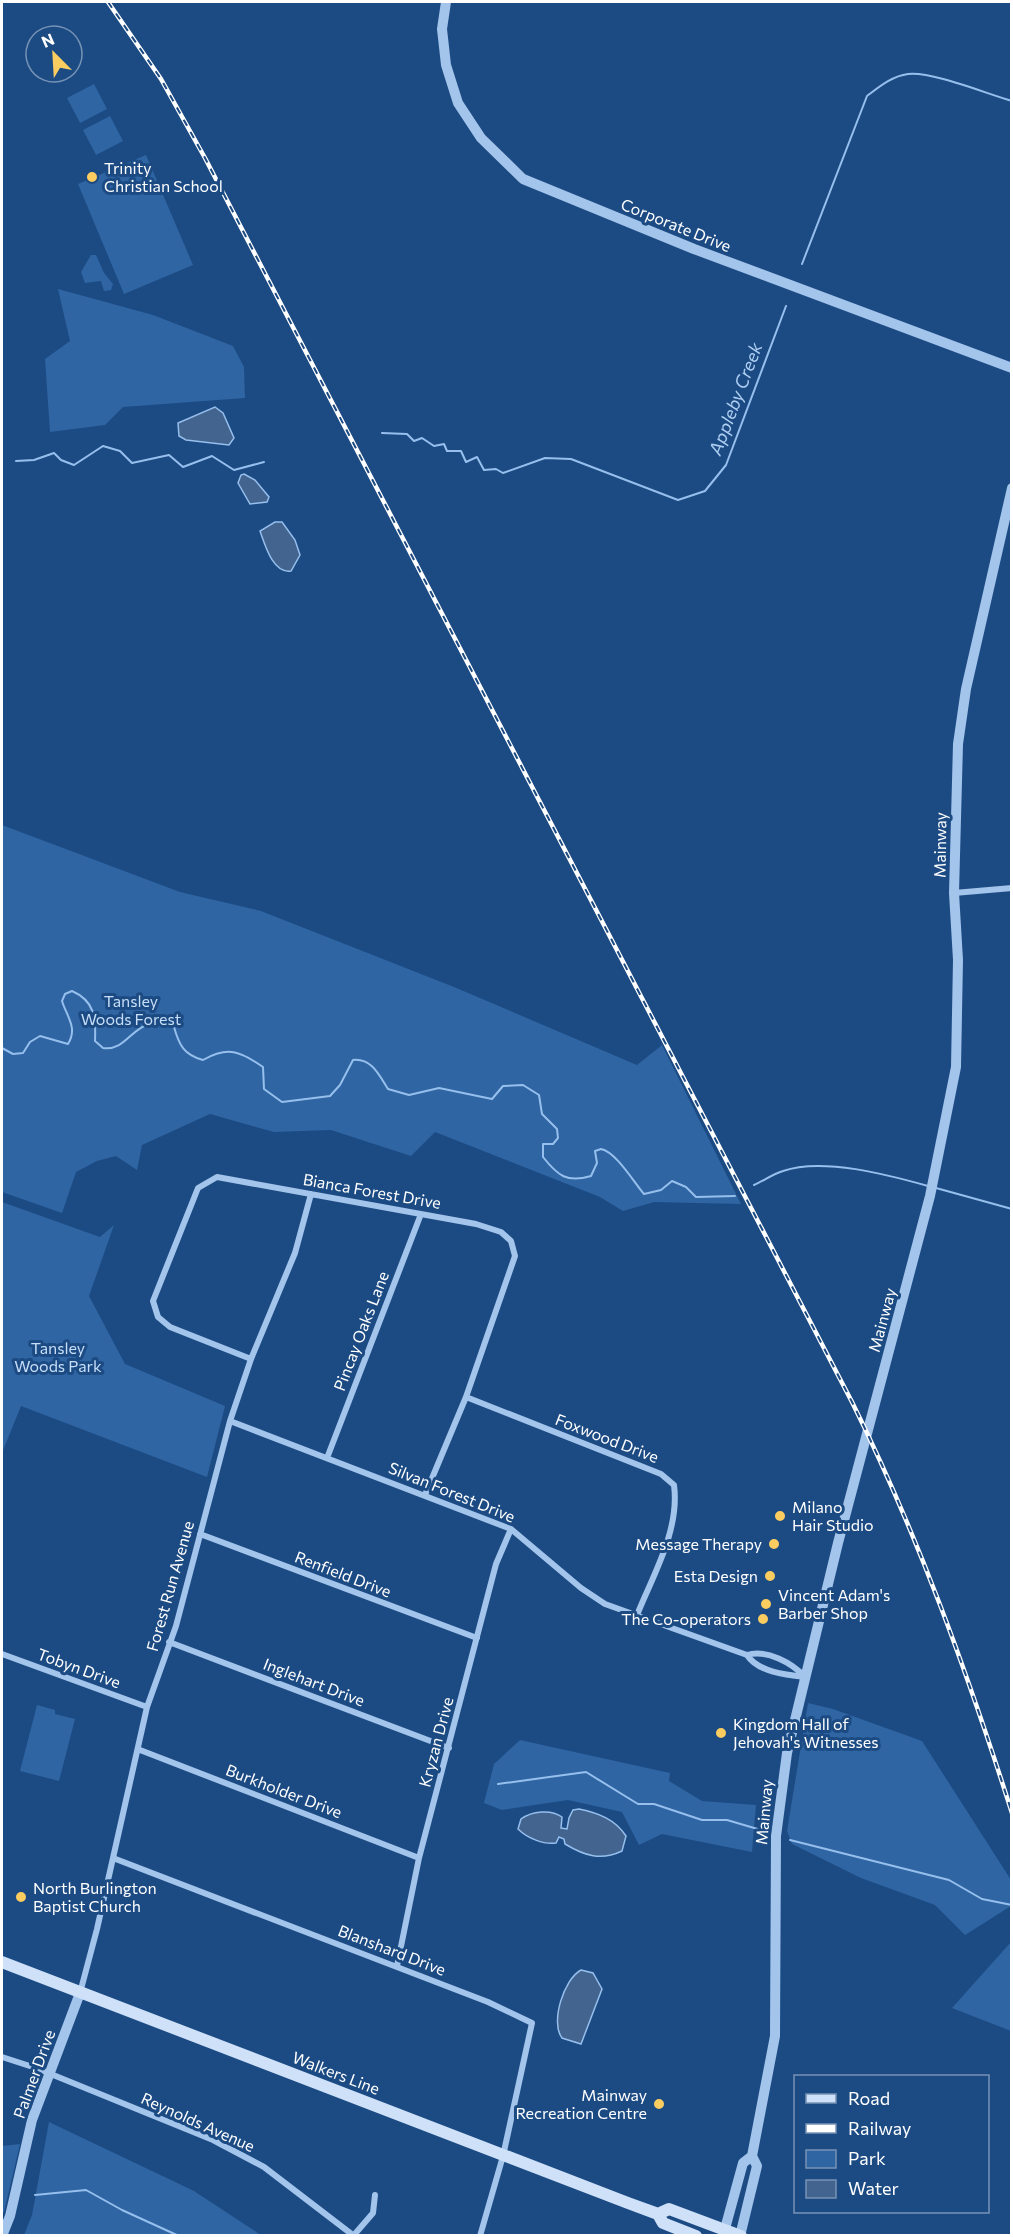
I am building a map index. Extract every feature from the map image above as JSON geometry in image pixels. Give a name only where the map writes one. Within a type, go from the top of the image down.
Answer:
[{"type":"main road","name":"Walkers Line","points":[[2,1962],[658,2214],[663,2223],[696,2235]]},
{"type":"main road","name":"Walkers Line","points":[[658,2214],[669,2209],[724,2233],[741,2235]]},
{"type":"street","name":"Corporate Drive","points":[[446,2],[442,29],[446,65],[458,103],[481,138],[523,179],[694,249],[1011,368]]},
{"type":"street","name":"Mainway","points":[[741,2235],[757,2166],[752,2156],[775,2036],[776,1836],[781,1787],[838,1543],[930,1196],[956,1067],[958,960],[954,893],[958,744],[966,689],[1011,488]]},
{"type":"street","points":[[954,893],[1011,888]]},
{"type":"street","name":"Bianca Forest Drive","points":[[251,1359],[170,1327],[158,1317],[153,1301],[198,1188],[217,1177],[233,1177],[311,1194],[476,1224],[501,1232],[511,1241],[515,1256],[466,1397],[425,1495]]},
{"type":"street","name":"Forest Run Avenue","points":[[80,1993],[140,1750],[147,1707],[169,1642],[230,1421],[251,1359],[295,1253],[311,1194]]},
{"type":"street","name":"Pincay Oaks Lane","points":[[327,1458],[421,1215]]},
{"type":"street","name":"Foxwood Drive","points":[[466,1397],[661,1474],[674,1485],[676,1501],[670,1532],[637,1615]]},
{"type":"street","name":"Silvan Forest Drive","points":[[230,1421],[511,1529],[587,1592],[605,1604],[747,1655],[755,1652],[792,1664],[806,1677]]},
{"type":"street","name":"Kryzan Drive","points":[[397,1966],[419,1858],[496,1564],[511,1529]]},
{"type":"street","name":"Renfield Drive","points":[[200,1534],[477,1638]]},
{"type":"street","name":"Inglehart Drive","points":[[169,1642],[449,1748]]},
{"type":"street","name":"Tobyn Drive","points":[[2,1654],[147,1707]]},
{"type":"street","name":"Silvan Forest Drive","points":[[747,1655],[752,1664],[785,1674],[806,1677]]},
{"type":"street","name":"Burkholder Drive","points":[[140,1750],[419,1858]]},
{"type":"street","name":"Blanshard Drive","points":[[113,1858],[397,1966],[488,2002],[532,2023],[503,2156]]},
{"type":"street","name":"Palmer Drive","points":[[2,2235],[10,2216],[32,2120],[80,1993]]},
{"type":"street","name":"Reynolds Avenue","points":[[2,2057],[11,2058],[213,2140],[264,2167],[354,2235]]},
{"type":"street","points":[[480,2235],[503,2156]]},
{"type":"street","name":"Mainway","points":[[724,2233],[743,2163],[752,2156]]},
{"type":"street","points":[[354,2235],[373,2213],[375,2194]]},
{"type":"green space","points":[[94,84],[107,109],[80,123],[67,98]]},
{"type":"green space","points":[[110,116],[123,141],[96,155],[83,130]]},
{"type":"green space","points":[[146,155],[193,265],[124,294],[78,184]]},
{"type":"green space","points":[[91,255],[96,255],[104,273],[113,284],[111,290],[104,291],[101,281],[85,283],[81,272]]},
{"type":"green space","points":[[58,289],[153,315],[233,346],[244,367],[245,398],[123,407],[105,425],[50,432],[45,359],[70,341]]},
{"type":"green space","name":"Tansley Woods Forest","points":[[2,825],[180,892],[261,911],[454,987],[637,1065],[662,1045],[741,1204],[654,1202],[623,1211],[600,1197],[435,1132],[411,1156],[331,1130],[274,1132],[210,1114],[142,1145],[137,1170],[116,1156],[97,1161],[76,1172],[62,1213],[2,1192]]},
{"type":"green space","name":"Tansley Woods Park","points":[[2,1202],[100,1237],[114,1225],[89,1296],[125,1364],[225,1406],[207,1477],[21,1406],[2,1453]]},
{"type":"green space","points":[[808,1703],[833,1709],[922,1741],[1011,1880],[1011,1906],[965,1935],[935,1905],[861,1878],[792,1844],[787,1831]]},
{"type":"green space","points":[[37,1705],[55,1710],[55,1714],[75,1719],[59,1781],[20,1771]]},
{"type":"green space","points":[[520,1740],[670,1773],[669,1781],[702,1801],[756,1805],[752,1852],[662,1834],[639,1845],[622,1812],[568,1800],[502,1810],[484,1803],[494,1764]]},
{"type":"green space","points":[[1011,1942],[1011,2031],[952,2008]]},
{"type":"green space","points":[[49,2122],[194,2191],[261,2235],[24,2235],[32,2215]]},
{"type":"green space","points":[[20,2144],[4,2212],[2,2212],[2,2146]]},
{"type":"water","points":[[215,407],[223,413],[234,438],[229,445],[186,440],[179,436],[178,423]]},
{"type":"water","points":[[244,474],[255,480],[269,497],[267,502],[250,504],[238,483],[241,475]]},
{"type":"water","points":[[275,522],[282,522],[295,540],[300,555],[291,571],[279,568],[275,563],[267,551],[260,531]]},
{"type":"water","points":[[579,1809],[599,1815],[617,1825],[626,1836],[622,1851],[607,1856],[593,1856],[572,1848],[559,1837],[556,1843],[546,1843],[531,1838],[518,1829],[521,1819],[541,1812],[558,1814],[562,1817],[561,1828],[567,1829],[573,1810]]},
{"type":"water","points":[[581,1970],[593,1973],[602,1989],[581,2044],[562,2038],[559,2031],[558,2012],[564,1991]]},
{"type":"waterway","name":"Appleby Creek","points":[[802,264],[867,96],[897,77],[918,74],[944,79],[1012,101]]},
{"type":"waterway","name":"Appleby Creek","points":[[382,433],[407,434],[414,441],[422,438],[434,446],[444,444],[447,451],[461,451],[466,462],[477,457],[484,470],[496,469],[503,473],[545,458],[571,459],[678,500],[705,491],[726,465],[786,306]]},
{"type":"waterway","name":"Appleby Creek","points":[[16,461],[34,460],[54,453],[61,460],[74,465],[103,446],[120,451],[132,463],[169,455],[183,467],[212,456],[234,470],[264,462]]},
{"type":"waterway","points":[[2,1048],[13,1054],[23,1053],[30,1042],[40,1036],[68,1044],[72,1028],[62,1001],[65,994],[72,991],[90,1005],[95,1025],[95,1041],[103,1048],[117,1046],[137,1030],[149,1024],[174,1027],[183,1048],[197,1058],[203,1060],[220,1053],[234,1052],[263,1067],[264,1089],[282,1102],[330,1096],[340,1085],[353,1060],[360,1060],[370,1065],[388,1089],[409,1095],[439,1088],[492,1099],[503,1086],[523,1085],[539,1095],[542,1114],[557,1129],[558,1138],[553,1144],[543,1144],[543,1157],[558,1173],[575,1179],[591,1176],[597,1163],[595,1151],[601,1149],[607,1151],[618,1161],[644,1194],[661,1190],[672,1181],[686,1187],[696,1197],[735,1196]]},
{"type":"waterway","points":[[754,1185],[783,1171],[817,1166],[856,1169],[928,1186]]},
{"type":"waterway","points":[[936,1188],[1012,1209]]},
{"type":"waterway","points":[[498,1784],[586,1772],[638,1804],[654,1804],[702,1820],[727,1820],[761,1830]]},
{"type":"waterway","points":[[790,1840],[949,1880],[982,1899],[1012,1905]]},
{"type":"waterway","points":[[35,2195],[86,2190],[122,2210],[179,2236]]},
{"type":"railway","points":[[108,2],[161,79],[205,158],[852,1402],[899,1502],[940,1604],[1012,1813]]},
{"type":"place","name":"Trinity Christian School","points":[[92,177]]},
{"type":"place","name":"Milano Hair Studio","points":[[780,1516]]},
{"type":"place","name":"Message Therapy","points":[[774,1544]]},
{"type":"place","name":"Esta Design","points":[[770,1576]]},
{"type":"place","name":"Vincent Adam's Barber Shop","points":[[766,1604]]},
{"type":"place","name":"The Co-operators","points":[[763,1619]]},
{"type":"place","name":"Kingdom Hall of Jehovah's Witnesses","points":[[721,1733]]},
{"type":"place","name":"North Burlington Baptist Church","points":[[21,1897]]},
{"type":"place","name":"Mainway Recreation Centre","points":[[659,2104]]}]
